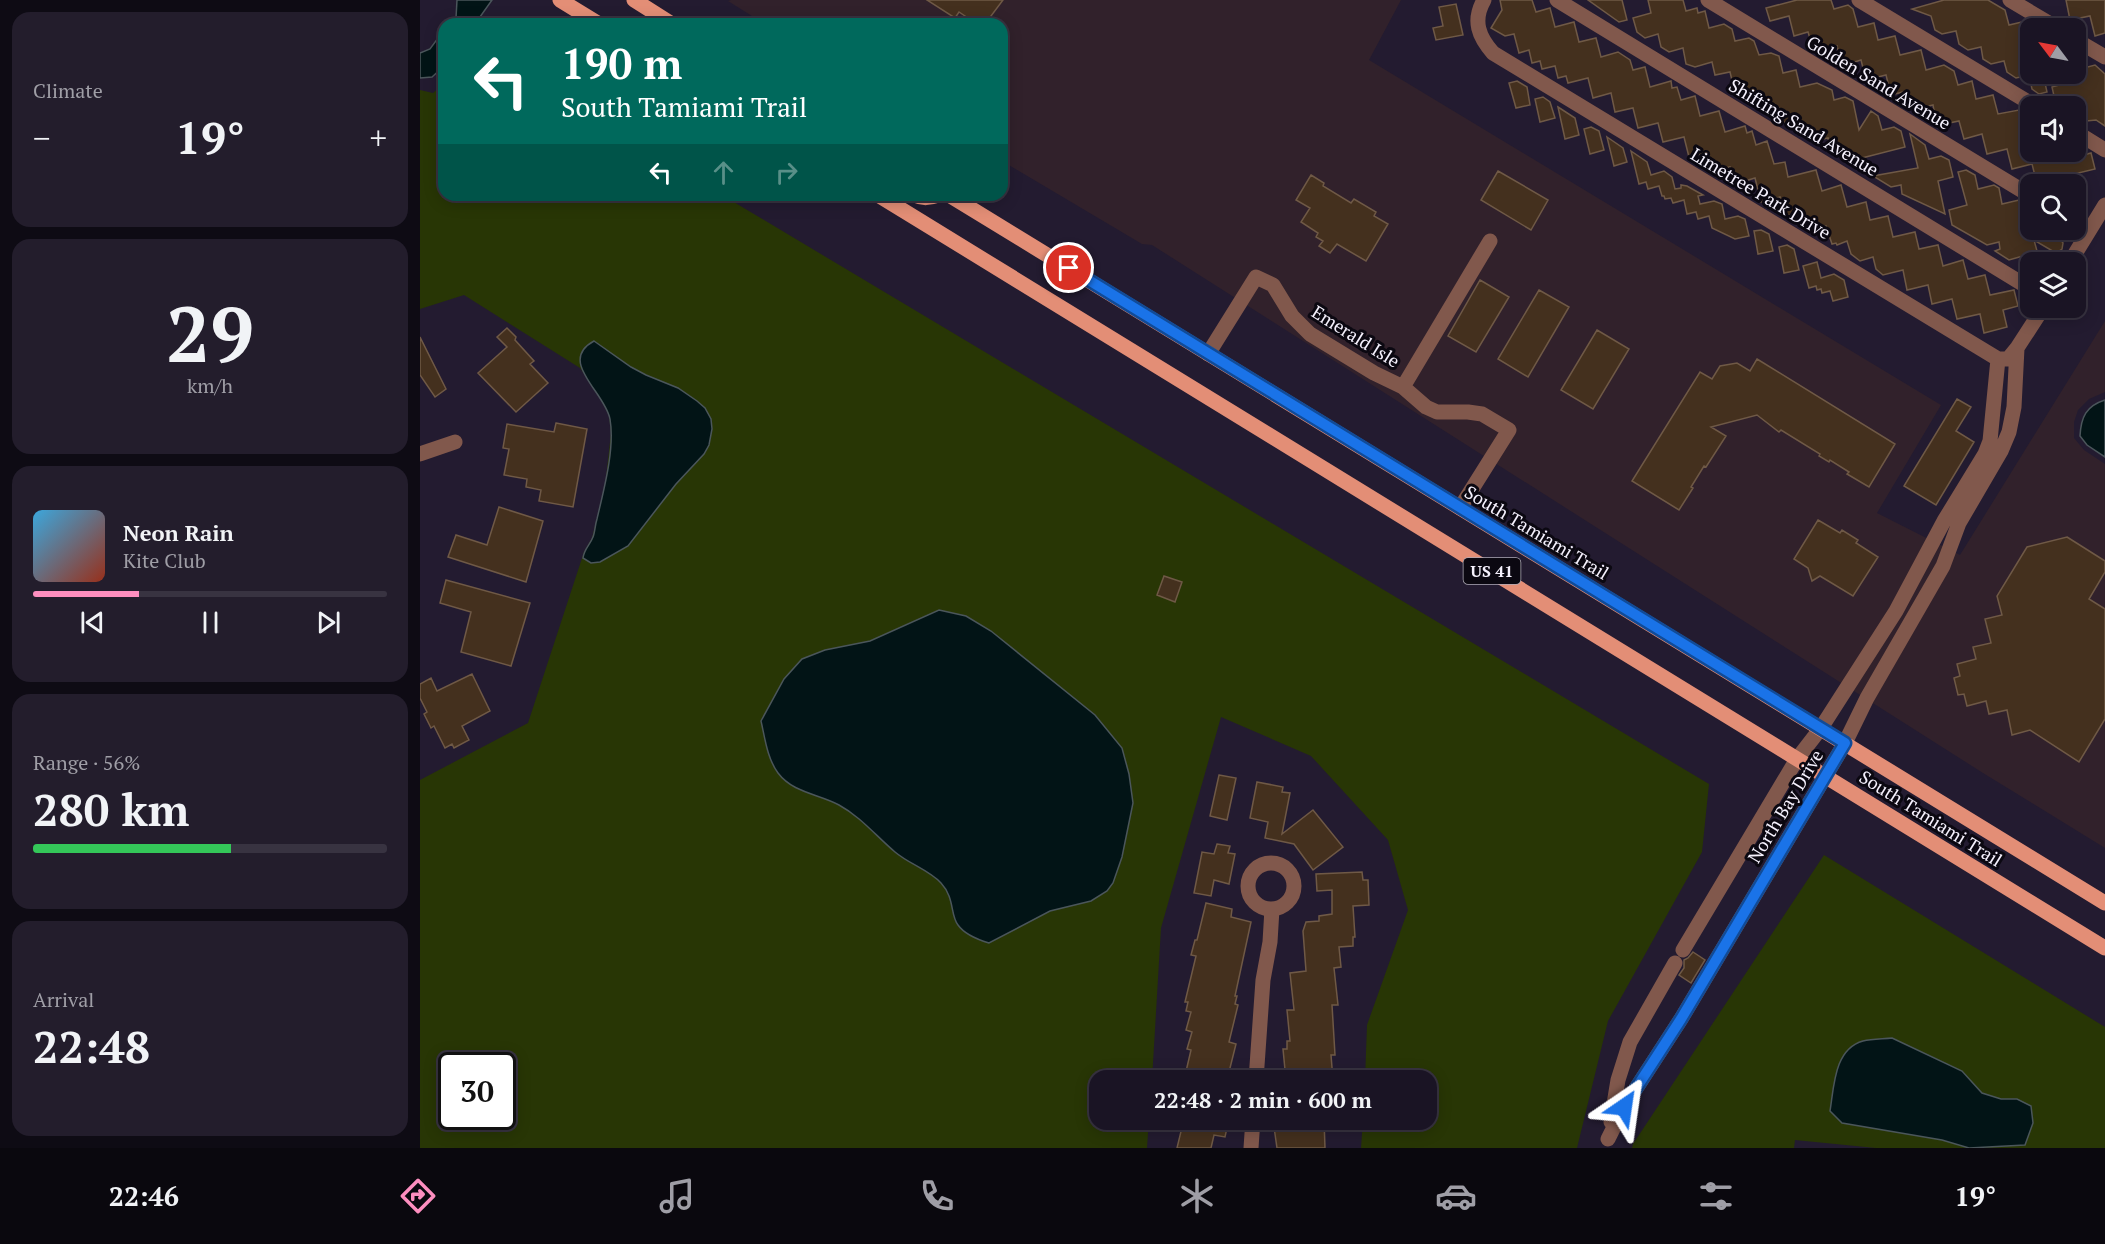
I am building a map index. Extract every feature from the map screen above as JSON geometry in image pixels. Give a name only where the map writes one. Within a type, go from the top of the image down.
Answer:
[{"type":"main road","points":[[560,0],[589,18]]},
{"type":"main road","points":[[634,0],[662,18]]},
{"type":"main road","name":"South Tamiami Trail","points":[[888,201],[2105,948]]},
{"type":"main road","name":"South Tamiami Trail","points":[[959,201],[2105,903]]},
{"type":"street","name":"Limetree Park Drive","points":[[1484,0],[1478,10],[1477,26],[1482,41],[1493,53],[1998,359]]},
{"type":"street","name":"Shifting Sand Avenue","points":[[1557,0],[2020,281]]},
{"type":"street","name":"Golden Sand Avenue","points":[[1708,0],[2020,189]]},
{"type":"street","points":[[1859,0],[2020,97]]},
{"type":"street","points":[[2010,0],[2040,18]]},
{"type":"street","points":[[2086,46],[2105,57]]},
{"type":"street","points":[[2086,138],[2105,150]]},
{"type":"street","points":[[2086,223],[2105,205]]},
{"type":"street","name":"Emerald Isle","points":[[1403,387],[1491,241]]},
{"type":"street","name":"Emerald Isle","points":[[1208,354],[1256,277],[1273,285],[1292,316],[1310,334],[1374,373],[1403,387],[1426,407],[1437,412],[1482,414],[1509,430],[1460,508]]},
{"type":"street","points":[[1998,359],[2008,359],[2036,318]]},
{"type":"street","name":"North Bay Drive","points":[[1607,1143],[1624,1107],[1681,1019],[1845,743],[1867,698],[1943,566],[1959,523],[2001,451],[2009,432],[2013,413],[2017,348]]},
{"type":"street","name":"North Bay Drive","points":[[1607,1143],[1618,1080],[1627,1052],[1679,956],[1797,759],[1821,728],[1896,610],[1944,521],[1985,454],[1990,441],[1998,359]]},
{"type":"street","points":[[1993,410],[2013,413]]},
{"type":"street","points":[[420,454],[455,442]]},
{"type":"street","points":[[1257,1070],[1263,980],[1270,942],[1272,909]]},
{"type":"street","points":[[1251,1148],[1252,1130]]},
{"type":"shaded area","points":[[457,0],[492,0],[479,18],[456,18]]},
{"type":"shaded area","points":[[1401,0],[1369,60],[1941,405],[1877,513],[1960,555],[2105,321],[2105,392],[2089,399],[2078,410],[2074,422],[2074,438],[2084,450],[2105,464],[2105,848],[1983,773],[1152,245],[1142,244],[1008,165],[1008,18],[755,18],[728,1]]},
{"type":"shaded area","points":[[438,38],[438,72],[432,77],[420,78],[420,53],[430,49]]},
{"type":"shaded area","points":[[594,341],[631,367],[678,388],[697,401],[705,408],[711,419],[712,429],[709,445],[704,454],[676,484],[628,546],[600,562],[591,563],[583,558],[594,533],[608,469],[611,443],[610,419],[581,367],[580,358],[584,349]]},
{"type":"shaded area","points":[[2105,400],[2105,457],[2087,445],[2080,436],[2086,413],[2093,405]]},
{"type":"shaded area","points":[[939,610],[966,616],[991,631],[1095,715],[1122,748],[1129,774],[1133,803],[1122,857],[1113,883],[1107,891],[1091,901],[1050,911],[989,943],[961,929],[954,916],[948,894],[936,878],[901,856],[847,810],[784,780],[771,761],[761,721],[784,679],[802,659],[825,650],[870,641]]},
{"type":"shaded area","points":[[1892,1038],[1962,1071],[1982,1093],[2001,1099],[2017,1099],[2031,1106],[2033,1123],[2025,1145],[1969,1148],[1942,1140],[1842,1123],[1830,1111],[1837,1070],[1841,1060],[1853,1045],[1863,1041]]},
{"type":"green space","points":[[438,88],[438,201],[732,201],[1709,784],[1702,852],[1608,1021],[1577,1148],[1361,1148],[1362,1130],[1437,1130],[1437,1070],[1365,1070],[1367,1025],[1408,910],[1388,840],[1311,756],[1221,717],[1161,928],[1153,1070],[1089,1070],[1089,1130],[1148,1130],[1147,1148],[420,1148],[420,780],[528,723],[584,552],[592,538],[605,487],[611,433],[609,415],[596,390],[580,368],[464,295],[420,309],[420,90],[433,93]]},
{"type":"green space","points":[[1824,855],[2105,1027],[2105,1148],[1876,1148],[1795,1140],[1794,1148],[1632,1148]]},
{"type":"building","points":[[927,0],[1003,0],[990,18],[968,18],[959,12],[955,18]]},
{"type":"building","points":[[1500,0],[1532,0],[1536,12],[1550,8],[1555,27],[1574,22],[1579,42],[1596,38],[1601,57],[1618,52],[1630,60],[1633,70],[1645,67],[1650,87],[1671,81],[1672,88],[1677,87],[1681,100],[1695,96],[1700,116],[1719,111],[1725,132],[1745,126],[1747,133],[1752,131],[1756,145],[1767,141],[1774,164],[1785,162],[1788,177],[1816,170],[1822,191],[1841,185],[1847,207],[1866,202],[1870,220],[1888,216],[1893,237],[1915,232],[1919,249],[1938,245],[1943,266],[1963,260],[1968,279],[1985,275],[1990,295],[2014,290],[2018,306],[2003,310],[2007,327],[1984,333],[1980,314],[1957,319],[1952,299],[1932,304],[1928,285],[1907,290],[1903,270],[1883,275],[1876,269],[1873,257],[1860,261],[1851,254],[1847,241],[1837,245],[1832,244],[1826,226],[1810,231],[1804,226],[1800,212],[1786,216],[1780,197],[1761,202],[1755,178],[1735,184],[1730,167],[1713,171],[1708,152],[1689,157],[1684,137],[1663,142],[1658,123],[1638,128],[1633,108],[1615,112],[1611,93],[1593,98],[1588,78],[1568,83],[1566,76],[1558,78],[1555,66],[1542,69],[1540,61],[1532,63],[1529,50],[1519,53],[1514,34],[1505,36],[1491,28],[1502,10]]},
{"type":"building","points":[[1588,0],[1622,0],[1627,20],[1619,22]]},
{"type":"building","points":[[1648,0],[1683,0],[1686,11],[1697,8],[1698,13],[1705,11],[1709,28],[1724,24],[1732,29],[1735,41],[1749,38],[1754,41],[1759,55],[1771,53],[1779,56],[1783,73],[1796,70],[1800,87],[1817,83],[1832,90],[1834,100],[1845,97],[1853,101],[1859,130],[1871,111],[1878,116],[1882,130],[1894,127],[1901,131],[1905,147],[1854,160],[1852,153],[1839,156],[1831,151],[1828,138],[1814,141],[1807,136],[1804,124],[1792,127],[1783,121],[1779,108],[1766,111],[1758,106],[1755,95],[1743,98],[1735,93],[1730,72],[1715,75],[1712,62],[1695,67],[1686,64],[1683,48],[1669,52],[1661,47],[1658,34],[1645,38],[1637,32],[1633,18],[1651,13]]},
{"type":"building","points":[[1797,0],[1831,0],[1834,9],[1848,5],[1853,9],[1858,27],[1874,23],[1878,40],[1895,36],[1900,55],[1921,50],[1926,70],[1944,65],[1954,71],[1958,85],[1972,81],[1976,99],[1993,95],[1998,114],[2019,110],[2020,162],[2086,162],[2086,154],[2091,153],[2095,169],[2074,174],[2034,174],[2032,164],[2012,169],[2007,149],[1987,154],[1982,134],[1964,139],[1959,121],[1940,125],[1936,122],[1933,105],[1917,109],[1905,100],[1903,92],[1891,95],[1886,75],[1866,80],[1861,60],[1842,66],[1837,46],[1818,51],[1816,44],[1812,45],[1808,32],[1794,36],[1789,16],[1770,21],[1766,8]]},
{"type":"building","points":[[1944,0],[1988,0],[2005,10],[2009,25],[2020,22],[2020,77],[2016,78],[2007,72],[2004,61],[1991,64],[1983,59],[1981,47],[1968,50],[1959,44],[1956,31],[1942,34],[1935,30],[1931,16],[1912,9]]},
{"type":"building","points":[[2066,0],[2105,0],[2105,33],[2095,36],[2090,16],[2070,18]]},
{"type":"building","points":[[1456,4],[1463,35],[1436,40],[1433,28],[1443,26],[1439,7]]},
{"type":"building","points":[[2095,65],[2105,74],[2105,126],[2096,120],[2086,121],[2086,96],[2054,96],[2052,87],[2063,84],[2086,84],[2086,67]]},
{"type":"building","points":[[1517,81],[1527,87],[1530,105],[1516,108],[1509,83]]},
{"type":"building","points":[[2031,84],[2045,84],[2047,92],[2039,94],[2032,89]]},
{"type":"building","points":[[1543,97],[1550,102],[1555,118],[1540,122],[1535,99]]},
{"type":"building","points":[[1558,107],[1575,118],[1579,135],[1565,139]]},
{"type":"building","points":[[1591,127],[1599,131],[1604,150],[1590,154],[1584,129]]},
{"type":"building","points":[[1910,134],[1925,145],[1929,159],[1941,156],[1949,160],[1953,177],[1938,181],[1945,214],[1902,194],[1901,185],[1891,187],[1873,176],[1918,168]]},
{"type":"building","points":[[1607,137],[1623,148],[1627,162],[1614,166]]},
{"type":"building","points":[[1631,151],[1647,162],[1651,175],[1664,171],[1672,177],[1675,189],[1681,188],[1681,185],[1687,186],[1703,195],[1698,196],[1700,204],[1714,201],[1722,204],[1725,219],[1738,216],[1745,219],[1749,236],[1735,239],[1712,228],[1709,216],[1698,219],[1696,212],[1687,214],[1684,200],[1673,203],[1671,198],[1665,199],[1662,196],[1659,186],[1648,189],[1646,182],[1639,184]]},
{"type":"building","points":[[1966,170],[1975,175],[1978,189],[1994,185],[1999,188],[2002,204],[2020,200],[2020,240],[2034,240],[2037,252],[2020,252],[2020,257],[2009,260],[1995,251],[2000,249],[1999,242],[1987,245],[1952,225],[1949,210],[1967,205],[1958,172]]},
{"type":"building","points":[[1498,171],[1548,200],[1531,230],[1481,200]]},
{"type":"building","points":[[1311,175],[1324,183],[1323,186],[1351,203],[1354,199],[1376,212],[1374,216],[1388,224],[1366,261],[1337,244],[1330,253],[1319,246],[1323,241],[1316,237],[1318,233],[1301,222],[1310,208],[1296,200]]},
{"type":"building","points":[[1761,230],[1769,234],[1773,251],[1758,254],[1754,231]]},
{"type":"building","points":[[2034,240],[2061,240],[2062,249],[2054,252]]},
{"type":"building","points":[[1787,245],[1794,249],[1799,270],[1784,273],[1779,247]]},
{"type":"building","points":[[1817,262],[1821,278],[1834,274],[1844,280],[1848,297],[1833,301],[1830,291],[1822,293],[1821,289],[1817,290],[1816,286],[1809,288],[1803,266]]},
{"type":"building","points":[[1480,280],[1509,297],[1476,352],[1448,336]]},
{"type":"building","points":[[1539,290],[1569,307],[1528,377],[1498,359]]},
{"type":"building","points":[[507,328],[534,361],[530,364],[548,383],[516,412],[478,373],[507,347],[497,337]]},
{"type":"building","points":[[1597,330],[1629,349],[1593,409],[1561,390]]},
{"type":"building","points":[[420,337],[446,389],[435,397],[420,375]]},
{"type":"building","points":[[1757,359],[1895,444],[1869,487],[1781,430],[1779,432],[1757,415],[1711,427],[1726,436],[1706,467],[1704,466],[1679,510],[1632,481],[1700,372],[1712,379],[1720,366],[1737,363],[1750,371]]},
{"type":"building","points":[[1957,399],[1971,407],[1956,431],[1974,442],[1936,505],[1904,486]]},
{"type":"building","points":[[556,423],[587,429],[573,507],[539,501],[541,490],[526,487],[527,479],[504,475],[509,449],[503,448],[507,424],[554,432]]},
{"type":"building","points":[[499,507],[543,521],[526,582],[448,557],[456,535],[487,545]]},
{"type":"building","points":[[1818,520],[1840,533],[1842,530],[1858,540],[1856,543],[1878,557],[1853,596],[1820,576],[1812,581],[1808,568],[1794,559]]},
{"type":"building","points":[[2067,537],[2105,561],[2105,572],[2089,599],[2105,609],[2105,719],[2079,762],[2030,730],[2012,735],[2007,710],[1989,714],[1986,701],[1967,706],[1964,694],[1958,695],[1954,678],[1960,676],[1957,664],[1976,659],[1973,647],[1991,643],[1985,619],[2002,615],[1997,596],[2027,547]]},
{"type":"building","points":[[1164,576],[1182,582],[1175,602],[1157,595]]},
{"type":"building","points":[[446,580],[530,603],[511,666],[461,652],[471,612],[440,603]]},
{"type":"building","points":[[472,674],[490,711],[462,726],[469,740],[454,748],[452,744],[445,748],[434,726],[431,728],[424,714],[427,712],[420,698],[420,684],[431,678],[437,691]]},
{"type":"building","points":[[1219,775],[1236,778],[1227,820],[1210,816]]},
{"type":"building","points":[[1257,782],[1283,787],[1282,792],[1290,793],[1282,834],[1313,810],[1343,847],[1313,870],[1294,844],[1265,838],[1268,822],[1250,818]]},
{"type":"building","points":[[1217,844],[1230,846],[1228,853],[1235,854],[1229,884],[1214,880],[1211,896],[1194,893],[1202,852],[1214,854]]},
{"type":"building","points":[[1362,872],[1363,880],[1368,880],[1369,905],[1353,906],[1355,937],[1353,937],[1353,946],[1339,947],[1341,967],[1334,968],[1338,1005],[1332,1005],[1335,1055],[1331,1055],[1332,1070],[1285,1070],[1283,1049],[1287,1049],[1287,1041],[1290,1041],[1287,1010],[1294,1010],[1290,973],[1306,971],[1303,931],[1306,922],[1319,921],[1319,916],[1332,914],[1332,890],[1317,891],[1316,874]]},
{"type":"building","points":[[1206,903],[1232,909],[1231,917],[1251,922],[1235,996],[1237,996],[1235,1004],[1238,1005],[1229,1042],[1236,1044],[1230,1070],[1186,1070],[1191,1050],[1187,1049],[1192,1032],[1186,1030],[1191,1012],[1186,1011],[1188,1002],[1185,1002],[1196,956],[1191,955],[1195,940],[1197,940]]},
{"type":"building","points":[[1693,952],[1705,960],[1691,983],[1679,975],[1684,968],[1684,960]]},
{"type":"building","points":[[1181,1130],[1227,1130],[1225,1137],[1214,1135],[1211,1148],[1177,1148]]},
{"type":"building","points":[[1274,1130],[1324,1130],[1325,1148],[1277,1148]]},
{"type":"route","points":[[1069,268],[1845,743],[1681,1019],[1624,1107]]}]
